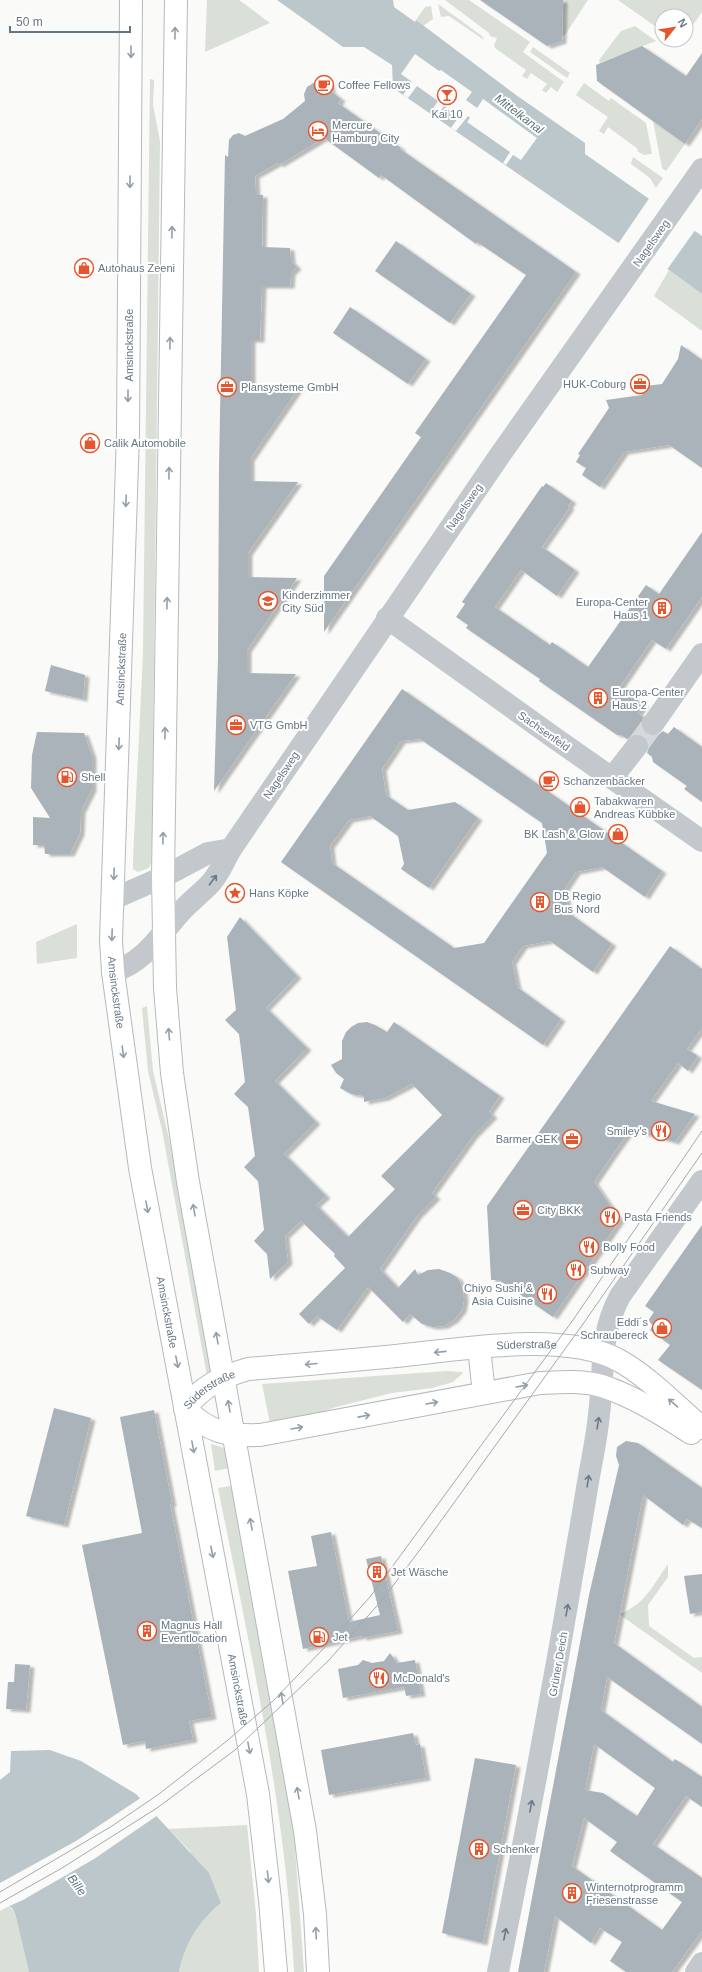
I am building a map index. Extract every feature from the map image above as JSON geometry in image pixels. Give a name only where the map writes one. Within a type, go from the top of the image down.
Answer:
[{"type":"main road","name":"Amsinckstraße","points":[[131,0],[128,434],[113,899],[113,972],[136,1142],[258,1794],[270,1894],[276,1972]]},
{"type":"main road","points":[[176,0],[162,936],[165,988],[173,1081],[188,1182],[224,1376],[304,1832],[315,1914],[318,1972]]},
{"type":"main road","name":"Süderstraße","points":[[702,1428],[639,1373],[620,1360],[562,1344],[479,1348],[248,1369],[224,1376],[194,1398],[186,1408],[196,1420],[210,1427],[234,1435],[260,1435],[540,1383],[575,1382],[601,1386],[631,1398],[702,1440]]},
{"type":"main road","points":[[479,1348],[484,1394]]},
{"type":"street","name":"Nagelsweg","points":[[113,972],[134,962],[162,936],[188,905],[210,885],[231,849],[387,618],[500,455],[702,170]]},
{"type":"street","name":"Sachsenfeld","points":[[387,618],[702,841]]},
{"type":"street","points":[[654,724],[702,654]]},
{"type":"street","points":[[612,778],[637,746]]},
{"type":"street","points":[[113,899],[163,877],[208,853],[231,849]]},
{"type":"street","name":"Grüner Deich","points":[[498,1972],[557,1669],[600,1413],[602,1354],[610,1317],[620,1296],[702,1181]]},
{"type":"street","points":[[696,1972],[702,1963]]},
{"type":"shaded area","points":[[207,0],[239,0],[270,23],[205,52]]},
{"type":"shaded area","points":[[445,0],[469,0],[530,42],[523,52],[564,82],[557,92],[551,87],[546,93],[542,90],[547,84],[531,73],[527,79],[522,76],[526,70],[495,48],[494,45],[497,38],[490,36],[489,33]]},
{"type":"shaded area","points":[[563,0],[588,0],[565,35],[562,36]]},
{"type":"shaded area","points":[[618,0],[702,0],[702,12],[694,24],[694,8],[654,8],[654,25]]},
{"type":"shaded area","points":[[438,4],[482,36],[484,40],[449,16],[441,17]]},
{"type":"shaded area","points":[[431,6],[433,19],[423,26],[416,20],[425,7]]},
{"type":"shaded area","points":[[635,26],[654,40],[654,42],[600,63],[599,60],[621,31]]},
{"type":"shaded area","points":[[533,47],[570,73],[567,78],[530,52]]},
{"type":"shaded area","points":[[150,79],[154,80],[153,105],[160,141],[152,840],[151,863],[149,868],[138,872],[133,869],[133,860],[143,653]]},
{"type":"shaded area","points":[[584,83],[609,101],[611,98],[646,123],[652,154],[644,155],[637,151],[638,149],[608,127],[604,134],[599,131],[608,117],[576,95]]},
{"type":"shaded area","points":[[653,121],[685,144],[666,171],[662,168]]},
{"type":"shaded area","points":[[633,157],[663,178],[656,188],[650,178],[631,164]]},
{"type":"shaded area","points":[[669,270],[702,294],[702,331],[654,296]]},
{"type":"shaded area","points":[[77,924],[77,958],[37,964],[36,942]]},
{"type":"shaded area","points":[[147,1006],[153,1071],[170,1143],[212,1373],[207,1376],[162,1130],[148,1071],[142,1008]]},
{"type":"shaded area","points":[[447,1371],[463,1373],[453,1382],[432,1388],[392,1393],[336,1407],[308,1417],[270,1423],[262,1384]]},
{"type":"shaded area","points":[[211,1444],[225,1448],[229,1468],[215,1471]]},
{"type":"shaded area","points":[[231,1486],[293,1820],[304,1972],[294,1972],[290,1911],[275,1789],[254,1668],[218,1488]]},
{"type":"shaded area","points":[[668,1564],[668,1577],[648,1605],[649,1626],[694,1658],[702,1657],[702,1673],[619,1614],[636,1605],[648,1594]]},
{"type":"shaded area","points":[[247,1825],[256,1914],[259,1972],[179,1972],[185,1951],[194,1933],[199,1925],[221,1903],[189,1850],[168,1829]]},
{"type":"shaded area","points":[[9,1906],[15,1913],[29,1972],[0,1972],[0,1911]]},
{"type":"water","name":"Mittelkanal","points":[[277,0],[393,0],[394,7],[415,22],[416,20],[516,95],[585,143],[585,154],[702,236],[702,294],[669,270],[617,242],[393,88],[392,65],[364,47],[343,47]]},
{"type":"water","name":"Bille","points":[[50,1750],[81,1761],[136,1794],[209,1873],[221,1903],[199,1926],[189,1942],[179,1972],[29,1972],[15,1913],[12,1908],[0,1900],[0,1780],[10,1772],[11,1751]]},
{"type":"pier","points":[[415,54],[472,92],[466,100],[477,108],[483,99],[537,138],[521,160],[513,155],[506,165],[503,163],[510,152],[467,122],[470,118],[468,116],[456,131],[451,128],[462,112],[459,110],[455,114],[444,106],[436,117],[430,113],[438,101],[417,86],[408,98],[403,95],[412,82],[401,74]]},
{"type":"pier","points":[[650,197],[696,229],[666,271],[618,244]]},
{"type":"pier","points":[[142,1797],[158,1815],[94,1859],[23,1900],[7,1907],[0,1903],[0,1883],[76,1841]]},
{"type":"building","points":[[480,0],[563,0],[562,41],[547,46]]},
{"type":"building","points":[[642,46],[686,76],[702,53],[702,119],[685,144],[597,81],[596,65]]},
{"type":"building","points":[[318,80],[325,80],[330,84],[331,91],[341,99],[338,103],[401,148],[400,149],[576,272],[324,632],[324,576],[421,437],[415,433],[526,275],[477,242],[476,244],[381,175],[379,178],[324,138],[279,165],[278,163],[255,176],[256,195],[263,195],[262,247],[290,248],[291,261],[297,267],[291,273],[290,286],[262,286],[260,340],[251,340],[251,385],[300,386],[250,459],[250,481],[298,482],[248,553],[248,577],[297,578],[247,650],[247,673],[296,674],[214,791],[218,658],[219,466],[225,155],[228,157],[229,140],[233,135],[239,133],[245,136],[283,119],[305,101],[304,94],[307,87]]},
{"type":"building","points":[[396,241],[471,294],[450,323],[375,271]]},
{"type":"building","points":[[350,307],[426,359],[408,384],[333,333]]},
{"type":"building","points":[[681,345],[702,360],[702,468],[669,445],[624,452],[600,487],[582,475],[586,468],[576,462],[580,455],[578,454],[609,408],[606,400],[642,395],[646,386],[662,384],[678,359]]},
{"type":"building","points":[[546,483],[572,501],[568,506],[570,507],[542,547],[575,570],[557,596],[521,570],[495,607],[550,645],[552,642],[588,667],[646,585],[659,594],[702,532],[702,597],[666,649],[652,640],[619,688],[644,705],[638,713],[643,717],[641,723],[642,729],[646,734],[652,736],[658,735],[663,731],[668,734],[674,727],[702,747],[702,802],[684,789],[687,786],[653,762],[652,757],[647,753],[649,742],[644,736],[633,734],[627,739],[621,735],[617,735],[466,628],[468,625],[456,617],[465,604],[462,602],[542,486],[543,487]]},
{"type":"building","points":[[51,665],[85,675],[83,699],[45,691]]},
{"type":"building","points":[[402,689],[662,871],[645,897],[602,867],[576,872],[564,890],[569,913],[612,944],[593,972],[550,941],[523,946],[512,962],[517,987],[561,1019],[543,1045],[281,862]],"holes":[[[420,739],[542,823],[547,853],[484,943],[454,948],[332,863],[330,846],[349,820],[370,816],[398,836],[404,864],[401,869],[429,888],[478,818],[455,802],[408,810],[386,795],[382,769],[401,741]]]},
{"type":"building","points":[[37,732],[84,733],[92,756],[92,789],[81,811],[80,833],[70,854],[45,854],[44,845],[33,845],[33,817],[50,818],[31,788],[32,755]]},
{"type":"building","points":[[240,917],[297,976],[266,1008],[307,1048],[275,1081],[316,1122],[284,1154],[326,1196],[316,1205],[348,1237],[395,1189],[381,1176],[442,1115],[412,1084],[385,1098],[364,1102],[364,1096],[351,1094],[340,1088],[344,1079],[336,1073],[331,1065],[342,1059],[342,1041],[346,1032],[351,1027],[358,1023],[367,1022],[387,1032],[394,1022],[500,1096],[489,1112],[493,1116],[473,1136],[432,1193],[436,1197],[417,1216],[380,1269],[398,1288],[415,1269],[418,1275],[428,1270],[439,1269],[458,1278],[463,1289],[464,1300],[462,1310],[454,1320],[444,1326],[433,1327],[422,1324],[410,1314],[403,1322],[368,1287],[337,1330],[317,1316],[309,1324],[299,1314],[345,1268],[334,1256],[335,1254],[301,1221],[285,1236],[288,1262],[270,1279],[267,1254],[254,1241],[264,1230],[258,1181],[244,1167],[255,1156],[248,1107],[234,1094],[245,1082],[239,1034],[225,1020],[236,1010],[227,937]]},
{"type":"building","points":[[670,946],[702,969],[702,1028],[687,1049],[698,1056],[688,1071],[678,1063],[651,1101],[695,1114],[675,1142],[630,1130],[613,1154],[594,1182],[620,1220],[553,1317],[499,1280],[491,1280],[487,1206]]},
{"type":"building","points":[[702,1225],[702,1390],[658,1360],[670,1345],[650,1330],[653,1325],[648,1321],[654,1312],[645,1306]]},
{"type":"building","points":[[54,1408],[91,1418],[64,1525],[26,1516]]},
{"type":"building","name":"Magnus Hall Eventlocation","points":[[154,1410],[172,1504],[170,1504],[212,1717],[189,1721],[193,1740],[146,1749],[145,1741],[123,1745],[82,1545],[142,1533],[120,1417]]},
{"type":"building","points":[[626,1441],[638,1443],[702,1488],[702,1528],[687,1519],[683,1525],[643,1495],[614,1643],[702,1707],[702,1744],[607,1677],[601,1710],[673,1762],[675,1759],[702,1777],[702,1807],[686,1796],[653,1844],[702,1878],[702,1931],[672,1972],[626,1972],[610,1961],[622,1942],[600,1928],[591,1943],[555,1916],[544,1972],[518,1972],[589,1595],[619,1465],[616,1456],[617,1447]],"holes":[[[594,1744],[655,1788],[637,1816],[603,1793],[585,1790]],[[584,1818],[617,1842],[610,1851],[682,1902],[662,1930],[572,1866]]]},
{"type":"building","points":[[331,1532],[349,1622],[380,1615],[366,1559],[381,1556],[398,1631],[362,1638],[362,1636],[303,1649],[288,1571],[317,1566],[311,1536]]},
{"type":"building","points":[[702,1574],[702,1612],[690,1614],[684,1576]]},
{"type":"building","name":"McDonald's","points":[[390,1653],[397,1663],[415,1660],[421,1694],[406,1696],[404,1687],[343,1698],[338,1669],[358,1665],[363,1660],[372,1663],[384,1661]]},
{"type":"building","points":[[15,1664],[30,1665],[26,1710],[6,1709],[8,1682],[14,1682]]},
{"type":"building","points":[[413,1733],[416,1745],[420,1744],[426,1778],[329,1795],[321,1750]]},
{"type":"building","name":"Schenker","points":[[475,1758],[516,1765],[483,1943],[442,1933]]},
{"type":"tunnel","points":[[637,746],[653,724]]},
{"type":"tram line","points":[[0,1892],[112,1826],[159,1794],[228,1740],[273,1701],[323,1649],[370,1597],[573,1320],[702,1131]]},
{"type":"tram line","points":[[0,1903],[62,1868],[157,1808],[235,1750],[329,1660],[383,1599],[425,1543],[583,1324],[702,1153]]},
{"type":"place","name":"Coffee Fellows","points":[[324,85]]},
{"type":"place","name":"Kai 10","points":[[447,95]]},
{"type":"place","name":"Mercure Hamburg City","points":[[318,131]]},
{"type":"place","name":"Autohaus Zeeni","points":[[84,268]]},
{"type":"place","name":"HUK-Coburg","points":[[640,384]]},
{"type":"place","name":"Plansysteme GmbH","points":[[227,387]]},
{"type":"place","name":"Calik Automobile","points":[[90,443]]},
{"type":"place","name":"Kinderzimmer City Süd","points":[[268,601]]},
{"type":"place","name":"Europa-Center Haus 1","points":[[662,608]]},
{"type":"place","name":"Europa-Center Haus 2","points":[[598,698]]},
{"type":"place","name":"VTG GmbH","points":[[236,725]]},
{"type":"place","name":"Shell","points":[[67,777]]},
{"type":"place","name":"Schanzenbäcker","points":[[549,781]]},
{"type":"place","name":"Tabakwaren Andreas Kübbke","points":[[580,807]]},
{"type":"place","name":"BK Lash & Glow","points":[[618,834]]},
{"type":"place","name":"Hans Köpke","points":[[235,893]]},
{"type":"place","name":"DB Regio Bus Nord","points":[[540,902]]},
{"type":"place","name":"Smiley's","points":[[661,1131]]},
{"type":"place","name":"Barmer GEK","points":[[572,1139]]},
{"type":"place","name":"City BKK","points":[[523,1210]]},
{"type":"place","name":"Pasta Friends","points":[[610,1217]]},
{"type":"place","name":"Bolly Food","points":[[589,1247]]},
{"type":"place","name":"Subway","points":[[576,1270]]},
{"type":"place","name":"Chiyo Sushi & Asia Cuisine","points":[[547,1294]]},
{"type":"place","name":"Eddi´s Schraubereck","points":[[662,1328]]},
{"type":"place","name":"Jet Wäsche","points":[[377,1572]]},
{"type":"place","name":"Magnus Hall Eventlocation","points":[[147,1631]]},
{"type":"place","name":"Jet","points":[[319,1637]]},
{"type":"place","name":"McDonald's","points":[[379,1678]]},
{"type":"place","name":"Schenker","points":[[479,1849]]},
{"type":"place","name":"Winternotprogramm Friesenstrasse","points":[[572,1893]]}]
